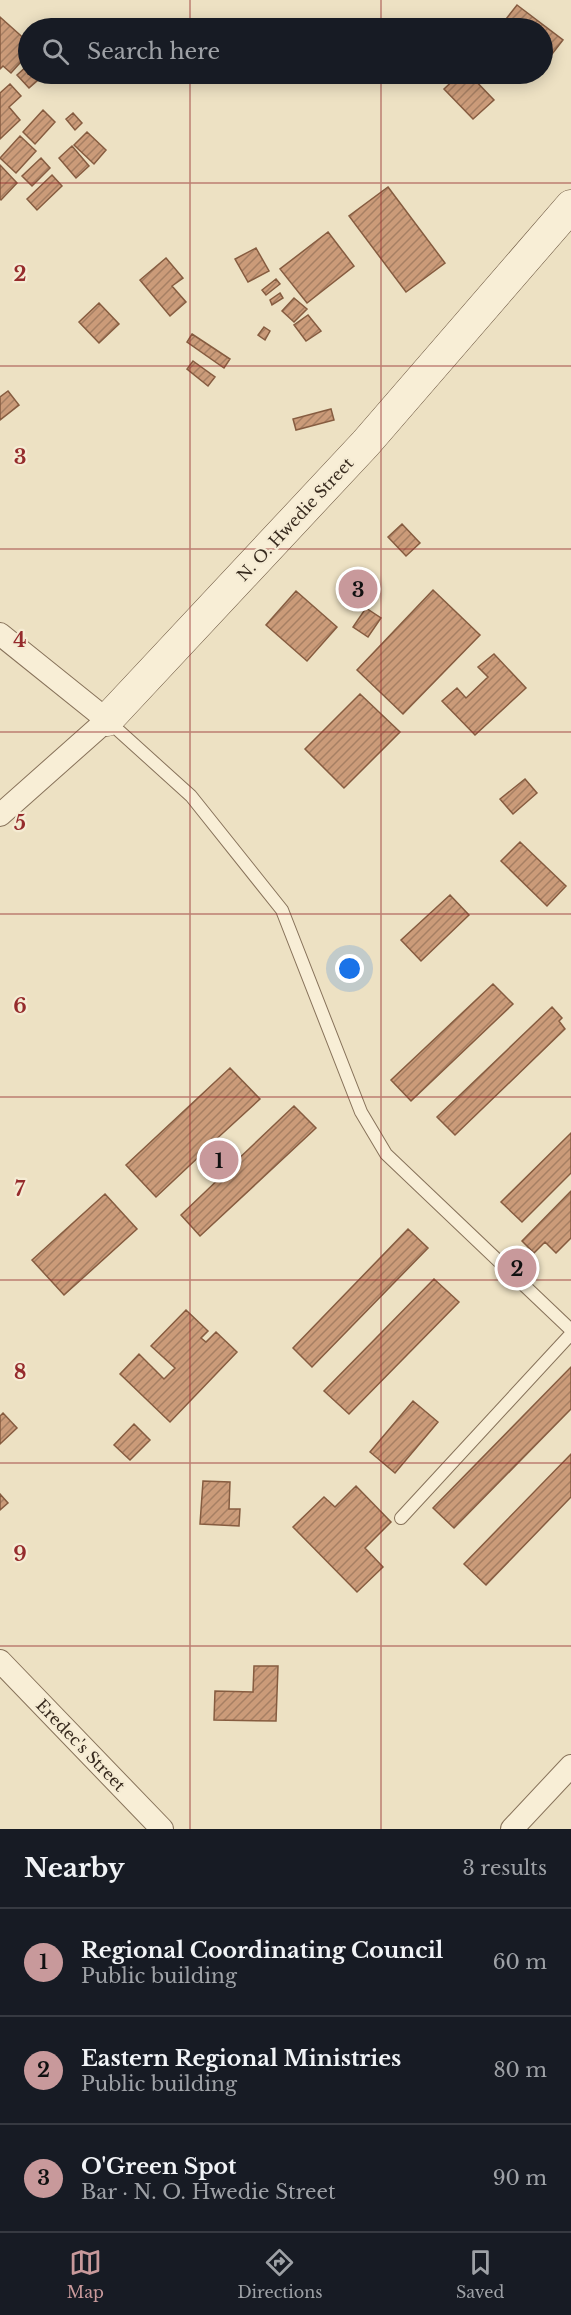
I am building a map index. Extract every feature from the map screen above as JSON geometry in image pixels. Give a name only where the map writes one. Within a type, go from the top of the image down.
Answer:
[{"type":"street","name":"N. O. Hwedie Street","points":[[0,815],[107,720],[366,443],[571,206]]},
{"type":"street","points":[[0,634],[107,720]]},
{"type":"street","name":"Eredec's Street","points":[[0,1661],[162,1829]]},
{"type":"street","points":[[512,1829],[571,1766]]},
{"type":"lane","points":[[107,720],[191,796],[282,909],[361,1112],[386,1154],[571,1330]]},
{"type":"lane","points":[[401,1518],[571,1334]]},
{"type":"building","points":[[517,5],[534,18],[507,18]]},
{"type":"building","points":[[0,17],[18,33],[18,65],[11,73],[3,66],[0,69]]},
{"type":"building","points":[[553,32],[563,40],[553,53]]},
{"type":"building","points":[[10,84],[21,96],[9,107],[20,120],[0,139],[0,93]]},
{"type":"building","points":[[449,84],[479,84],[494,100],[473,119],[444,89]]},
{"type":"building","points":[[43,110],[55,122],[35,144],[23,132]]},
{"type":"building","points":[[73,113],[82,123],[75,130],[66,119]]},
{"type":"building","points":[[87,132],[106,150],[94,164],[74,145]]},
{"type":"building","points":[[20,136],[36,151],[16,173],[0,158]]},
{"type":"building","points":[[72,146],[89,166],[76,178],[59,158]]},
{"type":"building","points":[[41,158],[50,168],[32,186],[22,176]]},
{"type":"building","points":[[0,165],[17,183],[1,200],[0,199]]},
{"type":"building","points":[[52,175],[62,186],[37,210],[27,199]]},
{"type":"building","points":[[388,187],[445,263],[406,292],[349,216]]},
{"type":"building","points":[[328,232],[354,266],[307,303],[280,269]]},
{"type":"building","points":[[256,248],[269,271],[248,282],[235,259]]},
{"type":"building","points":[[166,258],[183,278],[172,286],[186,302],[170,316],[140,280]]},
{"type":"building","points":[[276,279],[280,284],[266,295],[262,290]]},
{"type":"building","points":[[280,293],[283,298],[272,305],[270,300]]},
{"type":"building","points":[[294,298],[307,309],[294,322],[282,311]]},
{"type":"building","points":[[99,303],[119,324],[99,343],[79,322]]},
{"type":"building","points":[[308,315],[321,331],[306,341],[294,325]]},
{"type":"building","points":[[264,327],[270,331],[265,340],[258,335]]},
{"type":"building","points":[[192,334],[230,359],[224,368],[187,342]]},
{"type":"building","points":[[193,361],[215,377],[208,386],[187,369]]},
{"type":"building","points":[[8,391],[19,405],[0,420],[0,397]]},
{"type":"building","points":[[331,409],[334,420],[296,430],[293,419]]},
{"type":"building","points":[[402,524],[420,543],[406,556],[388,537]]},
{"type":"building","points":[[433,590],[480,635],[403,714],[357,670]]},
{"type":"building","points":[[296,591],[337,627],[307,661],[266,625]]},
{"type":"building","points":[[366,608],[381,618],[368,637],[353,627]]},
{"type":"building","points":[[494,654],[526,688],[475,735],[442,701],[457,688],[466,698],[488,677],[478,667]]},
{"type":"building","points":[[360,694],[400,732],[344,788],[305,749]]},
{"type":"building","points":[[525,779],[537,793],[513,814],[500,799]]},
{"type":"building","points":[[520,842],[566,886],[547,906],[501,861]]},
{"type":"building","points":[[450,895],[469,915],[421,961],[401,940]]},
{"type":"building","points":[[493,984],[513,1004],[411,1101],[391,1080]]},
{"type":"building","points":[[552,1007],[562,1018],[559,1021],[565,1029],[455,1135],[437,1117]]},
{"type":"building","points":[[230,1068],[260,1099],[212,1143],[232,1165],[294,1106],[316,1128],[200,1236],[181,1215],[225,1173],[205,1151],[156,1197],[126,1165]]},
{"type":"building","points":[[571,1133],[571,1173],[522,1222],[501,1202]]},
{"type":"building","points":[[571,1191],[571,1238],[556,1253],[545,1242],[534,1253],[522,1241]]},
{"type":"building","points":[[105,1194],[137,1229],[64,1295],[32,1260]]},
{"type":"building","points":[[408,1229],[428,1248],[312,1367],[293,1348]]},
{"type":"building","points":[[434,1279],[459,1302],[349,1414],[324,1391]]},
{"type":"building","points":[[186,1310],[208,1331],[201,1338],[206,1342],[216,1332],[237,1352],[170,1422],[120,1374],[139,1354],[164,1379],[175,1368],[151,1346]]},
{"type":"building","points":[[571,1367],[571,1409],[454,1528],[433,1508]]},
{"type":"building","points":[[413,1401],[438,1422],[395,1473],[370,1452]]},
{"type":"building","points":[[3,1413],[17,1428],[0,1444],[0,1416]]},
{"type":"building","points":[[134,1424],[150,1440],[130,1460],[114,1445]]},
{"type":"building","points":[[571,1454],[571,1497],[486,1585],[464,1564]]},
{"type":"building","points":[[203,1481],[230,1482],[229,1509],[240,1509],[239,1526],[200,1524]]},
{"type":"building","points":[[356,1486],[391,1522],[365,1548],[383,1567],[357,1592],[293,1527],[324,1497],[335,1507]]},
{"type":"building","points":[[0,1494],[8,1503],[0,1510]]},
{"type":"building","points":[[254,1666],[278,1666],[276,1721],[214,1720],[215,1691],[253,1692]]},
{"type":"place","name":"O'Green Spot","points":[[358,589]]},
{"type":"place","name":"Regional Coordinating Council","points":[[219,1160]]},
{"type":"place","name":"Eastern Regional Ministries","points":[[517,1268]]}]
